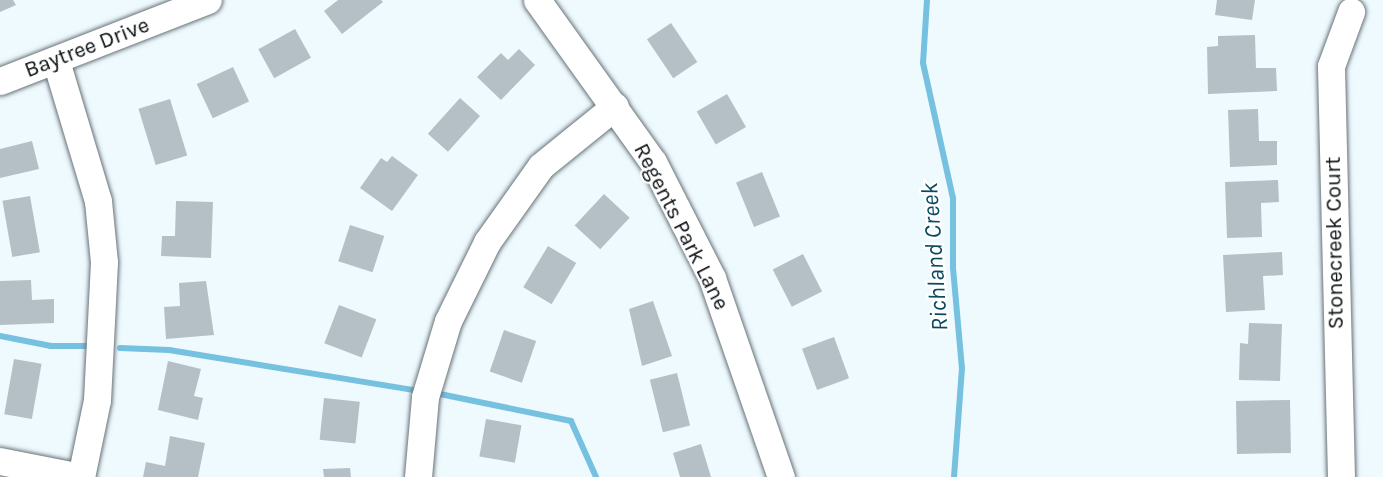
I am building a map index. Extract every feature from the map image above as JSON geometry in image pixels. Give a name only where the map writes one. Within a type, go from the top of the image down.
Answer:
[{"type":"street","name":"Baytree Drive","points":[[0,81],[208,0]]},
{"type":"street","name":"Regents Park Lane","points":[[537,0],[653,162],[712,278],[781,477]]},
{"type":"street","name":"Stonecreek Court","points":[[1341,477],[1331,66],[1351,12]]},
{"type":"street","points":[[0,461],[81,477],[97,400],[105,321],[104,262],[98,201],[56,61]]},
{"type":"street","points":[[418,477],[425,397],[448,321],[487,242],[541,166],[615,106]]},
{"type":"building","points":[[0,0],[13,0],[16,5],[0,12]]},
{"type":"building","points":[[338,0],[381,0],[383,2],[342,34],[324,11]]},
{"type":"building","points":[[1217,0],[1255,0],[1252,20],[1215,15]]},
{"type":"building","points":[[671,23],[697,62],[673,78],[647,39]]},
{"type":"building","points":[[295,29],[311,58],[274,78],[258,49]]},
{"type":"building","points":[[1255,35],[1256,68],[1276,68],[1277,91],[1208,94],[1207,47],[1218,46],[1218,36]]},
{"type":"building","points":[[519,49],[535,65],[501,100],[477,77],[501,53],[508,60]]},
{"type":"building","points":[[233,67],[249,101],[213,118],[197,84]]},
{"type":"building","points":[[727,94],[746,127],[716,144],[697,112]]},
{"type":"building","points":[[460,98],[480,116],[448,152],[428,134]]},
{"type":"building","points":[[170,99],[187,155],[156,165],[138,109]]},
{"type":"building","points":[[1258,109],[1259,141],[1277,141],[1277,165],[1230,167],[1228,110]]},
{"type":"building","points":[[32,141],[39,169],[0,178],[0,149]]},
{"type":"building","points":[[392,156],[418,175],[392,211],[360,188],[381,158],[387,162]]},
{"type":"building","points":[[762,172],[780,217],[754,227],[736,182]]},
{"type":"building","points":[[1278,180],[1279,202],[1261,203],[1262,237],[1227,238],[1225,182]]},
{"type":"building","points":[[604,194],[630,218],[600,249],[575,225]]},
{"type":"building","points":[[30,196],[40,252],[12,257],[2,201]]},
{"type":"building","points":[[176,201],[213,202],[211,258],[161,256],[162,236],[175,236]]},
{"type":"building","points":[[350,225],[384,236],[372,272],[338,261]]},
{"type":"building","points":[[548,246],[576,263],[552,304],[523,287]]},
{"type":"building","points":[[1282,252],[1283,275],[1263,276],[1265,310],[1226,312],[1223,255]]},
{"type":"building","points":[[803,254],[822,291],[792,307],[773,269]]},
{"type":"building","points":[[31,280],[32,300],[54,299],[54,323],[0,325],[0,281]]},
{"type":"building","points":[[206,281],[214,335],[166,339],[164,307],[180,306],[179,283]]},
{"type":"building","points":[[653,301],[672,356],[642,366],[629,309]]},
{"type":"building","points":[[339,305],[376,319],[362,358],[324,343]]},
{"type":"building","points":[[1249,323],[1282,324],[1280,381],[1239,380],[1240,343],[1248,344]]},
{"type":"building","points":[[504,330],[536,341],[522,383],[490,372]]},
{"type":"building","points":[[834,337],[849,378],[817,390],[802,349]]},
{"type":"building","points":[[14,359],[42,364],[32,419],[4,414]]},
{"type":"building","points":[[168,361],[201,369],[194,396],[203,398],[198,420],[158,410]]},
{"type":"building","points":[[677,373],[690,425],[663,432],[650,380]]},
{"type":"building","points":[[324,398],[360,402],[355,444],[320,440]]},
{"type":"building","points":[[1290,400],[1291,453],[1237,454],[1236,401]]},
{"type":"building","points":[[486,419],[521,425],[515,463],[479,456]]},
{"type":"building","points":[[170,436],[205,443],[198,477],[143,477],[146,462],[165,466]]},
{"type":"building","points":[[701,444],[711,477],[680,477],[673,453]]},
{"type":"building","points":[[350,468],[351,477],[324,477],[323,469]]},
{"type":"waterway","name":"Richland Creek","points":[[927,0],[923,63],[953,198],[953,268],[962,368],[954,477]]},
{"type":"waterway","points":[[0,336],[51,346],[86,346]]},
{"type":"waterway","points":[[120,348],[169,350],[419,391]]},
{"type":"waterway","points":[[435,393],[571,421],[596,477]]}]
